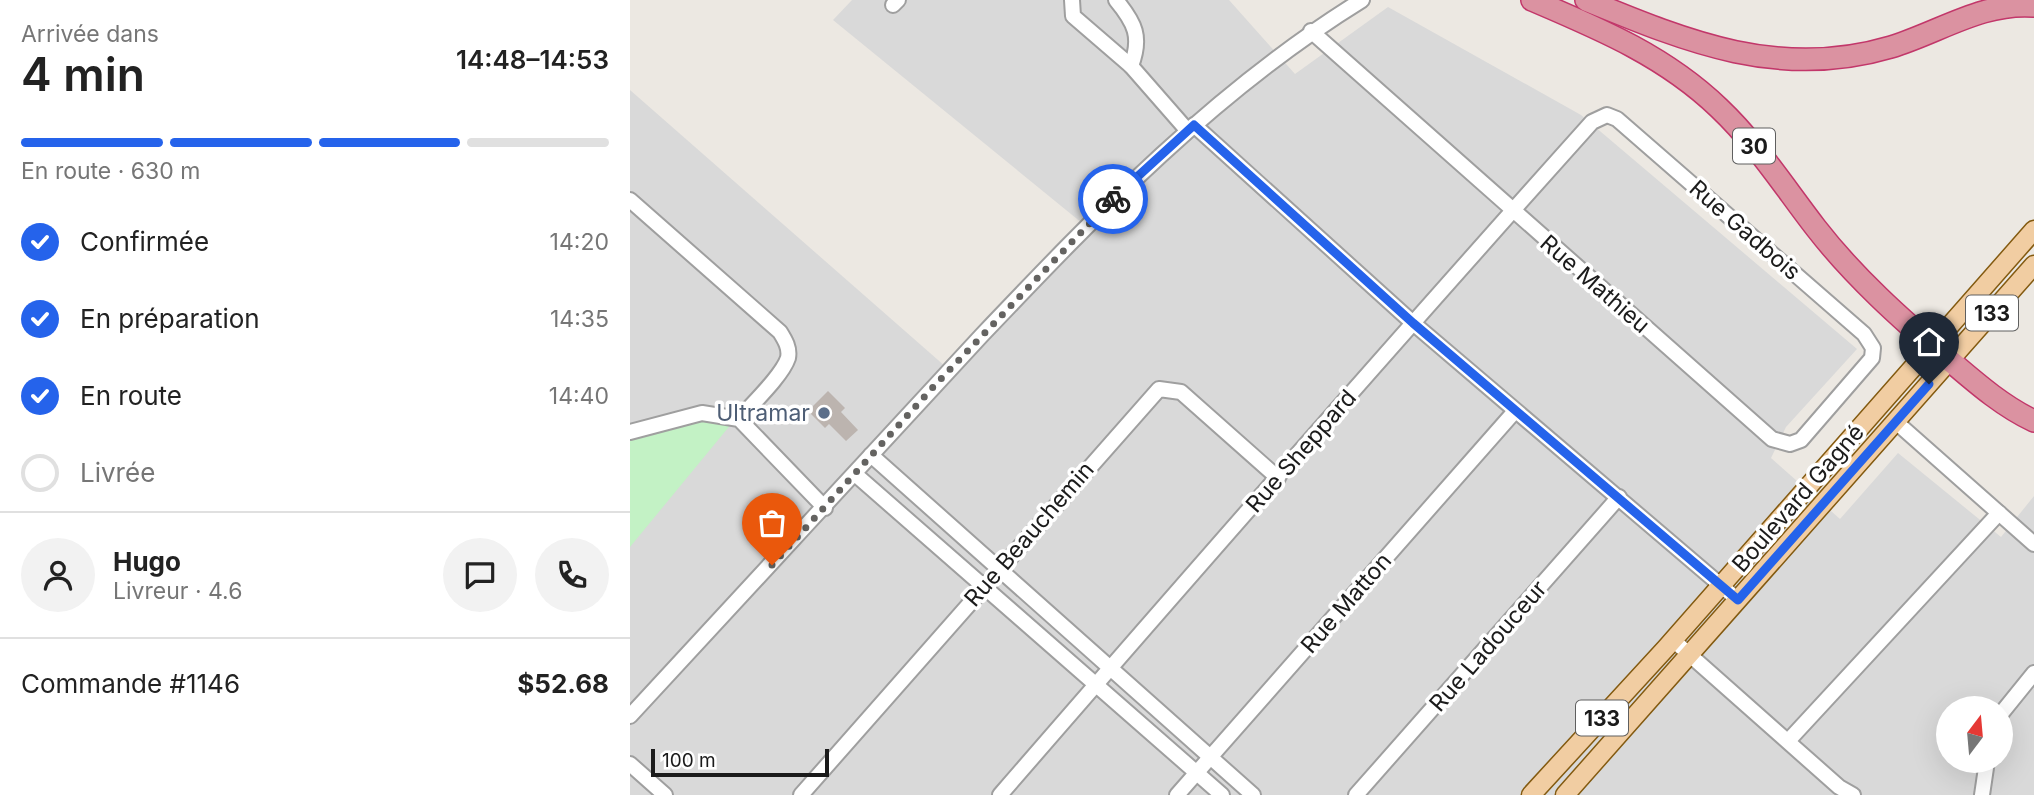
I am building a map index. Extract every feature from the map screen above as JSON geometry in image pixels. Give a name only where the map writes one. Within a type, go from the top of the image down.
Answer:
[{"type":"highway","name":"30","points":[[1532,0],[1634,45],[1704,95],[1755,147],[1839,255],[1932,346],[2007,406],[2034,421]]},
{"type":"highway","points":[[1586,0],[1688,40],[1742,55],[1783,60],[1861,54],[1901,43],[1993,8],[2034,6]]},
{"type":"main road","name":"Boulevard Gagné","points":[[1531,795],[1721,586],[2034,230]]},
{"type":"main road","name":"Boulevard Gagné","points":[[1565,795],[2034,265]]},
{"type":"street","points":[[1072,0],[1073,16],[1131,66],[1191,127],[1413,323],[1738,600]]},
{"type":"street","points":[[1116,0],[1137,30],[1138,43],[1131,66]]},
{"type":"street","points":[[630,716],[1125,186],[1191,127],[1311,31],[1362,0]]},
{"type":"street","name":"Rue Mathieu","points":[[1311,31],[1512,212],[1778,442],[1790,444],[1801,440],[1869,363],[1873,352]]},
{"type":"street","name":"Rue Sheppard","points":[[1000,795],[1592,122],[1608,115]]},
{"type":"street","name":"Rue Gadbois","points":[[1608,115],[1617,118],[1870,339],[1873,352]]},
{"type":"street","points":[[630,200],[780,332],[788,344],[788,357],[780,371],[739,419]]},
{"type":"street","name":"Rue Beauchemin","points":[[801,795],[982,586],[1159,389],[1181,392],[1278,478]]},
{"type":"street","name":"Rue Matton","points":[[1177,795],[1515,411]]},
{"type":"street","points":[[630,432],[702,414],[739,419],[825,508]]},
{"type":"street","points":[[1896,422],[2034,544]]},
{"type":"street","points":[[872,455],[1253,795]]},
{"type":"street","points":[[855,474],[1222,795]]},
{"type":"street","name":"Rue Ladouceur","points":[[1356,795],[1619,496]]},
{"type":"street","points":[[1789,740],[1999,513]]},
{"type":"street","points":[[1672,640],[1789,740],[1839,787],[1853,795]]},
{"type":"street","points":[[2013,699],[2034,673]]},
{"type":"street","points":[[630,764],[665,795]]},
{"type":"street","points":[[1982,795],[1985,774]]},
{"type":"shaded area","points":[[852,0],[1229,0],[1295,74],[1388,7],[1581,115],[1857,349],[1786,427],[1771,458],[1840,519],[1898,453],[2001,537],[2034,496],[2034,795],[630,795],[630,90],[946,367],[1082,223],[833,20]]},
{"type":"green space","points":[[715,409],[737,417],[630,547],[630,428]]},
{"type":"building","points":[[828,391],[845,408],[841,412],[858,430],[846,441],[829,424],[825,428],[808,411]]},
{"type":"way so far","points":[[772,565],[935,385],[1113,199]]},
{"type":"place","name":"Ultramar","points":[[824,413]]},
{"type":"route","points":[[1113,199],[1194,125],[1413,323],[1738,600],[1929,384]]}]
